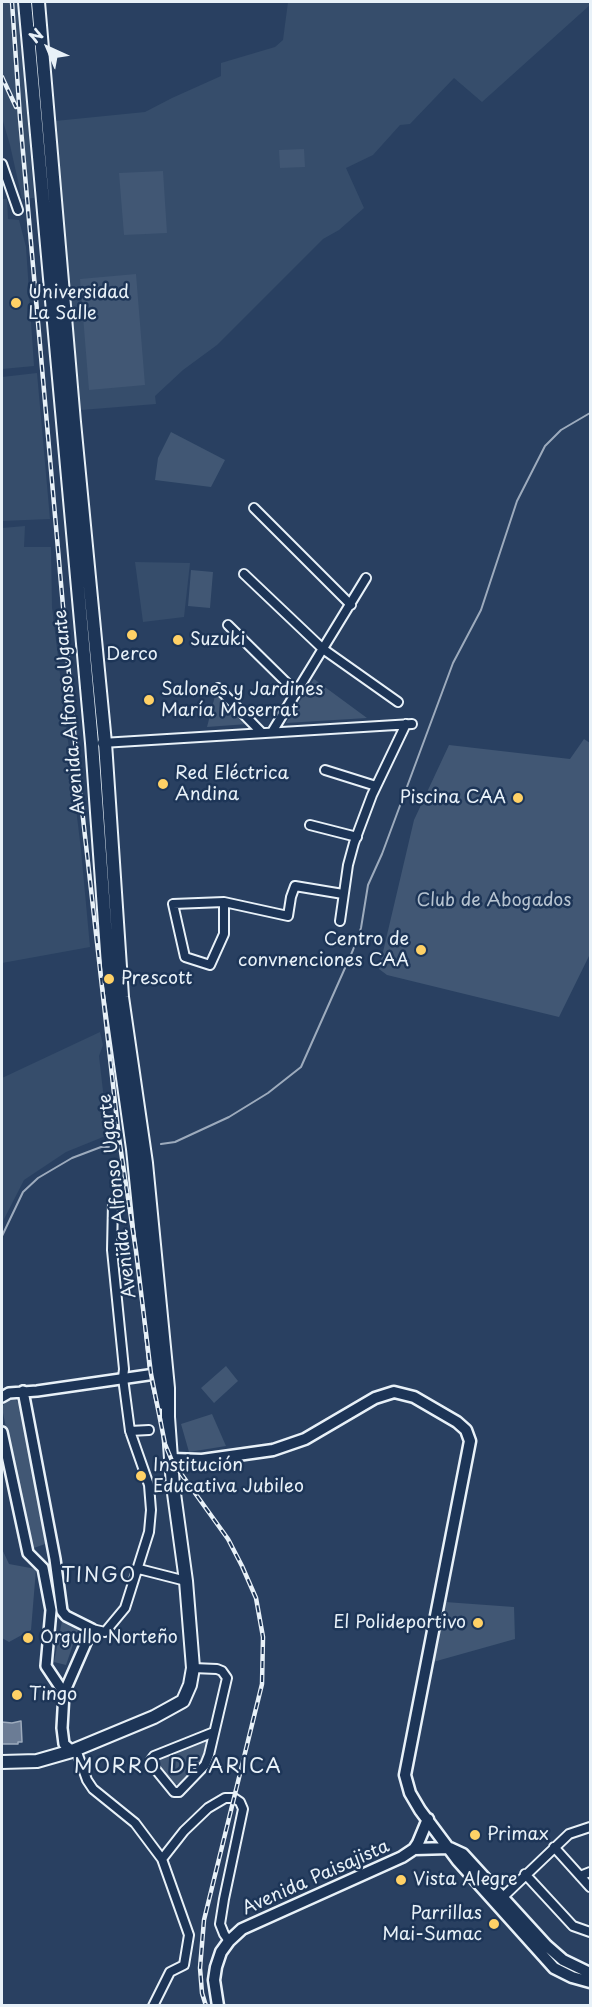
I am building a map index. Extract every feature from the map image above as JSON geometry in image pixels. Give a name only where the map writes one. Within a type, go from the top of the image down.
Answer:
[{"type":"main road","name":"Avenida Alfonso Ugarte","points":[[25,2],[99,743]]},
{"type":"main road","name":"Avenida Alfonso Ugarte","points":[[2,1762],[37,1761],[72,1751],[154,1717],[183,1701],[194,1668],[138,1143],[110,979],[99,743],[38,2]]},
{"type":"main road","points":[[172,1459],[202,1460],[273,1450],[305,1439],[375,1398],[394,1392],[414,1397],[457,1422],[466,1430],[470,1441],[405,1775],[410,1793],[458,1861],[554,1968],[591,1982]]},
{"type":"main road","name":"Avenida Paisajista","points":[[218,2006],[214,1980],[221,1952],[242,1929],[360,1878],[402,1857],[414,1849],[428,1819]]},
{"type":"main road","points":[[450,1848],[463,1854],[563,1960],[591,1973]]},
{"type":"main road","name":"Avenida Paisajista","points":[[414,1849],[450,1848]]},
{"type":"street","points":[[2,164],[18,210]]},
{"type":"street","points":[[254,508],[351,605]]},
{"type":"street","points":[[244,574],[323,649],[398,702]]},
{"type":"street","points":[[272,732],[366,578]]},
{"type":"street","points":[[228,625],[296,692]]},
{"type":"street","points":[[218,688],[262,733]]},
{"type":"street","points":[[99,743],[409,724],[376,786],[357,837],[348,865],[340,921]]},
{"type":"street","points":[[325,770],[376,786]]},
{"type":"street","points":[[310,825],[357,837]]},
{"type":"street","points":[[224,902],[224,934],[210,965],[185,957],[173,904],[224,902],[288,916],[295,886],[343,894]]},
{"type":"street","points":[[23,1391],[63,1611],[66,1616],[92,1629],[105,1632],[125,1608],[149,1532],[151,1510],[148,1485],[130,1431],[123,1378],[112,1250],[113,1203]]},
{"type":"street","points":[[2,1397],[9,1393],[38,1391],[161,1373]]},
{"type":"street","points":[[130,1431],[149,1430]]},
{"type":"street","points":[[2,1432],[28,1553],[43,1568],[51,1610],[46,1666],[64,1693]]},
{"type":"street","points":[[39,1564],[55,1558]]},
{"type":"street","points":[[139,1569],[186,1581]]},
{"type":"street","points":[[51,1610],[63,1611]]},
{"type":"street","points":[[92,1629],[64,1693],[62,1728],[64,1744],[78,1755],[87,1780],[93,1789],[135,1823],[162,1859],[189,1935],[184,1965],[170,1972],[153,2006]]},
{"type":"street","points":[[194,1668],[217,1669],[222,1671],[227,1678],[209,1755],[205,1765],[179,1791],[174,1792],[152,1765],[151,1760],[154,1756],[214,1732]]},
{"type":"street","points":[[162,1859],[184,1831],[208,1808],[225,1798],[234,1798],[240,1802],[243,1809],[220,1924],[229,1941]]},
{"type":"street","points":[[504,1897],[525,1874],[569,1834],[591,1827]]},
{"type":"street","points":[[554,1847],[591,1887]]},
{"type":"street","points":[[580,1876],[591,1872]]},
{"type":"street","points":[[525,1874],[573,1926],[591,1932]]},
{"type":"shaded area","points":[[2,2],[18,2],[34,198],[22,199],[2,118]]},
{"type":"shaded area","points":[[288,2],[590,2],[590,5],[482,102],[454,78],[410,124],[400,125],[373,155],[346,168],[364,208],[339,230],[323,239],[217,345],[183,370],[155,396],[156,404],[81,410],[55,121],[145,112],[221,76],[221,63],[275,47],[283,40]]},
{"type":"shaded area","name":"Universidad La Salle","points":[[2,199],[7,199],[8,219],[19,220],[26,247],[34,366],[2,369]]},
{"type":"shaded area","points":[[37,373],[50,519],[2,521],[2,377]]},
{"type":"shaded area","points":[[25,526],[24,547],[51,547],[52,607],[81,850],[90,947],[2,963],[2,528]]},
{"type":"shaded area","points":[[135,562],[190,563],[184,617],[143,622]]},
{"type":"shaded area","points":[[100,1032],[103,1045],[99,1056],[108,1135],[66,1152],[24,1180],[2,1223],[2,1078]]},
{"type":"shaded area","points":[[21,1721],[22,1742],[2,1744],[2,1722]]},
{"type":"green space","points":[[304,149],[305,167],[280,168],[279,150]]},
{"type":"green space","points":[[163,171],[167,233],[124,235],[119,173]]},
{"type":"green space","points":[[136,274],[145,385],[89,390],[80,279]]},
{"type":"green space","points":[[171,432],[225,460],[211,487],[155,480],[158,458]]},
{"type":"green space","points":[[191,570],[213,572],[210,608],[188,606]]},
{"type":"green space","points":[[314,679],[367,718],[286,723]]},
{"type":"green space","points":[[216,692],[248,724],[207,727]]},
{"type":"green space","name":"Club de Abogados","points":[[584,739],[590,743],[590,954],[559,1017],[387,975],[379,969],[414,820],[449,745],[570,759]]},
{"type":"green space","points":[[226,1366],[238,1381],[214,1403],[201,1388]]},
{"type":"green space","points":[[10,1399],[16,1400],[20,1405],[48,1543],[31,1549],[2,1408]]},
{"type":"green space","points":[[212,1414],[226,1446],[189,1452],[181,1424]]},
{"type":"green space","points":[[2,1549],[9,1564],[36,1569],[31,1630],[9,1642],[2,1638]]},
{"type":"green space","name":"El Polideportivo","points":[[445,1602],[514,1607],[515,1639],[433,1662]]},
{"type":"green space","points":[[62,1621],[78,1630],[66,1665],[54,1662]]},
{"type":"green space","points":[[207,1738],[209,1742],[204,1762],[182,1783],[173,1785],[159,1768],[160,1759]]},
{"type":"waterway","points":[[161,1144],[175,1142],[229,1117],[268,1093],[301,1067],[353,950],[361,928],[368,885],[382,854],[453,663],[481,610],[517,501],[545,446],[561,430],[590,413]]},
{"type":"waterway","points":[[2,1236],[23,1192],[38,1178],[72,1158],[101,1147],[109,1147]]},
{"type":"railway","points":[[12,2],[20,118],[77,765],[119,1138],[151,1374],[165,1444],[172,1461],[228,1539],[242,1566],[256,1598],[263,1637],[262,1684],[204,1920],[200,1968],[202,1993],[206,2006]]},
{"type":"railway","points":[[2,77],[16,107]]},
{"type":"place","name":"Universidad La Salle","points":[[16,303]]},
{"type":"place","name":"Derco","points":[[132,635]]},
{"type":"place","name":"Suzuki","points":[[178,640]]},
{"type":"place","name":"Salones y Jardines María Moserrat","points":[[149,700]]},
{"type":"place","name":"Red Eléctrica Andina","points":[[163,784]]},
{"type":"place","name":"Piscina CAA","points":[[518,798]]},
{"type":"place","name":"Centro de convnenciones CAA","points":[[421,950]]},
{"type":"place","name":"Prescott","points":[[109,979]]},
{"type":"place","name":"Institución Educativa Jubileo","points":[[141,1476]]},
{"type":"place","name":"El Polideportivo","points":[[478,1623]]},
{"type":"place","name":"Orgullo Norteño","points":[[28,1638]]},
{"type":"place","name":"Tingo","points":[[17,1695]]},
{"type":"place","name":"Primax","points":[[475,1835]]},
{"type":"place","name":"Vista Alegre","points":[[401,1880]]},
{"type":"place","name":"Parrillas Mai-Sumac","points":[[494,1924]]},
{"type":"district","name":"TINGO","points":[[99,1576]]},
{"type":"district","name":"MORRO DE ARICA","points":[[178,1767]]}]
